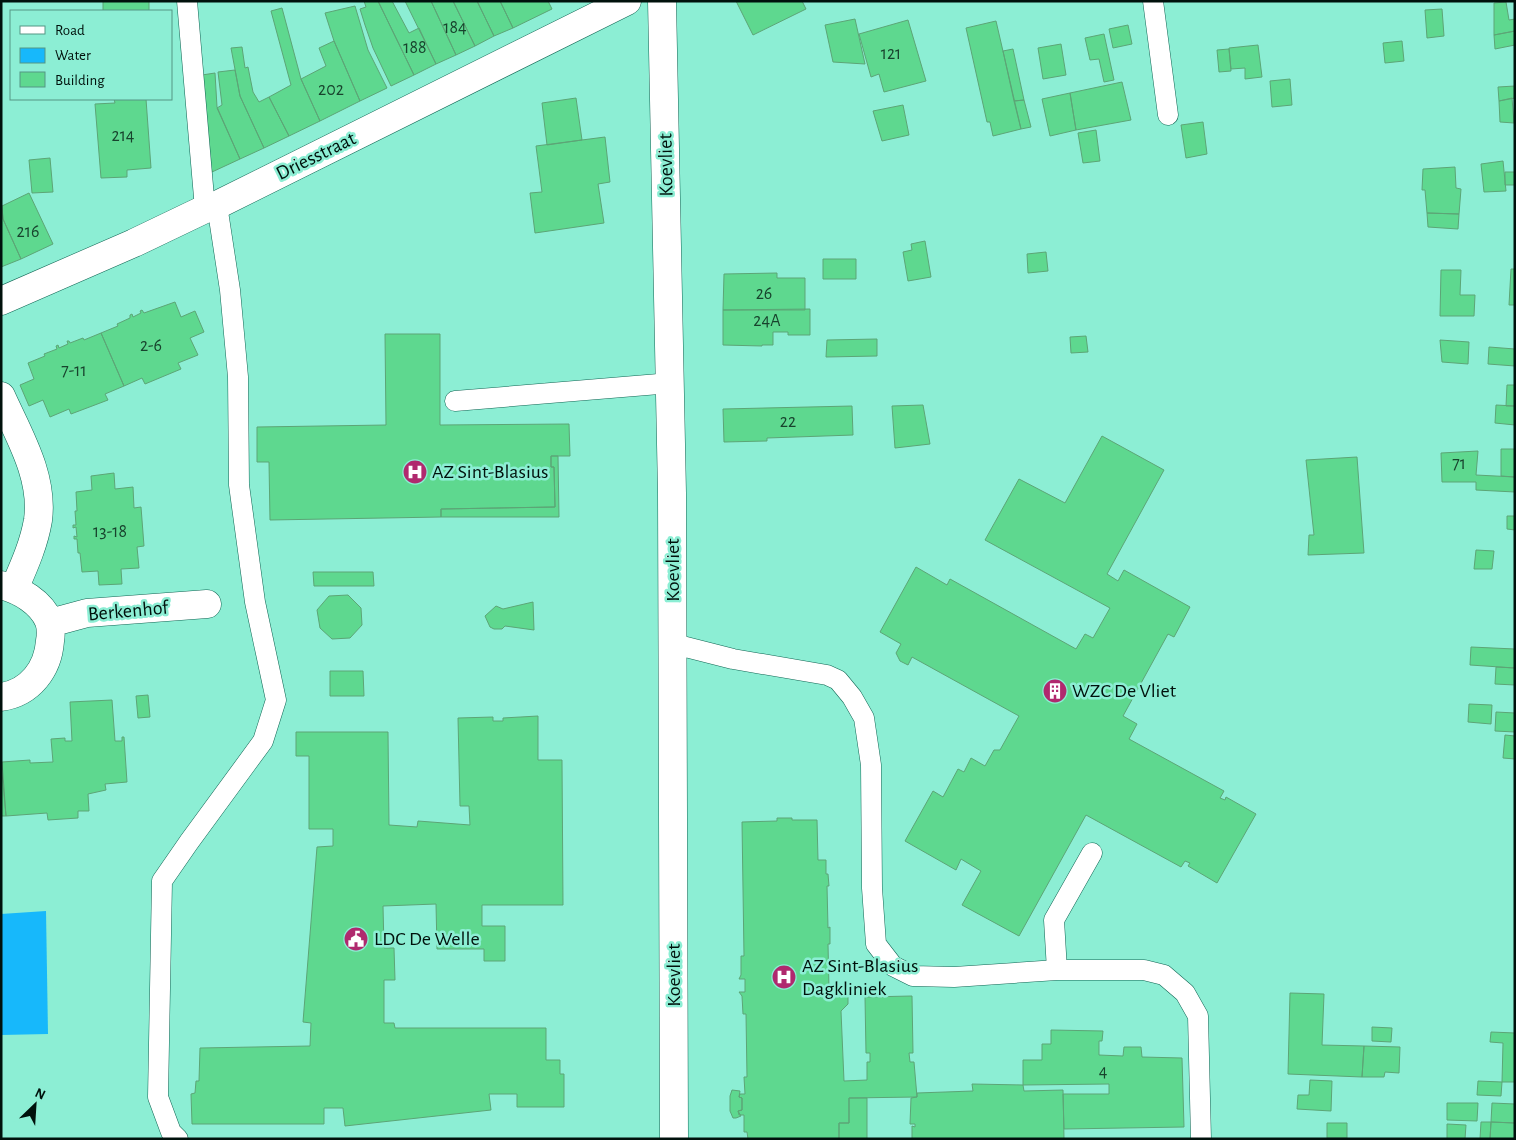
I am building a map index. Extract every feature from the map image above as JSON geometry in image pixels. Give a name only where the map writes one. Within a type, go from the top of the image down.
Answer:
[{"type":"street","name":"Driesstraat","points":[[1,301],[211,207],[627,1]]},
{"type":"street","name":"Koevliet","points":[[662,1],[671,383],[674,644],[674,1139]]},
{"type":"street","points":[[1,396],[31,464],[37,490],[38,518],[28,557],[8,587],[34,602],[44,611],[50,623],[49,652],[44,667],[26,688],[15,694],[1,697]]},
{"type":"street","name":"Berkenhof","points":[[50,623],[87,613],[208,604]]},
{"type":"lane","points":[[178,1139],[171,1132],[158,1097],[162,881],[263,741],[276,700],[255,602],[239,485],[238,377],[230,290],[211,207],[186,1]]},
{"type":"lane","points":[[1153,1],[1168,115]]},
{"type":"lane","points":[[455,401],[671,383]]},
{"type":"lane","points":[[674,644],[733,659],[826,675],[838,680],[852,697],[864,718],[872,765],[872,888],[876,944],[893,966],[913,976],[954,977],[1057,970],[1144,970],[1164,975],[1185,993],[1198,1016],[1201,1139]]},
{"type":"lane","points":[[1057,970],[1054,920],[1092,853]]},
{"type":"water","points":[[46,911],[48,1034],[1,1035],[1,914]]},
{"type":"building","points":[[103,1],[149,1],[149,10],[103,10]]},
{"type":"building","points":[[364,1],[378,1],[414,75],[391,86],[373,48],[365,25],[360,9],[366,7]]},
{"type":"building","points":[[378,1],[392,1],[409,33],[419,28],[436,64],[414,75]]},
{"type":"building","points":[[405,1],[431,1],[456,55],[436,64]]},
{"type":"building","points":[[431,1],[453,1],[475,46],[456,55]]},
{"type":"building","points":[[453,1],[477,1],[494,36],[475,46]]},
{"type":"building","points":[[477,1],[500,1],[513,28],[494,36]]},
{"type":"building","points":[[500,1],[548,1],[552,9],[513,28]]},
{"type":"building","points":[[736,1],[802,1],[806,9],[753,35]]},
{"type":"building","points":[[1506,2],[1509,20],[1515,19],[1515,31],[1494,35],[1494,3]]},
{"type":"building","points":[[355,6],[368,50],[387,88],[360,101],[334,41],[325,13]]},
{"type":"building","points":[[282,8],[301,79],[320,121],[289,136],[269,97],[291,85],[271,11]]},
{"type":"building","points":[[1442,9],[1444,36],[1427,38],[1425,10]]},
{"type":"building","points":[[855,19],[865,64],[833,62],[825,25]]},
{"type":"building","points":[[908,20],[926,81],[884,92],[879,74],[871,77],[859,34]]},
{"type":"building","points":[[996,21],[1021,129],[993,136],[990,122],[987,122],[966,28]]},
{"type":"building","points":[[1128,25],[1132,44],[1113,48],[1109,29]]},
{"type":"building","points":[[1515,31],[1515,45],[1495,49],[1494,35]]},
{"type":"building","points":[[1104,34],[1114,80],[1104,82],[1099,59],[1090,60],[1085,38]]},
{"type":"building","points":[[334,41],[360,101],[320,121],[301,79],[326,66],[319,48]]},
{"type":"building","points":[[1402,41],[1404,61],[1385,63],[1383,43]]},
{"type":"building","points":[[1061,44],[1066,75],[1043,79],[1038,48]]},
{"type":"building","points":[[1258,45],[1262,77],[1245,79],[1245,68],[1231,69],[1229,48]]},
{"type":"building","points":[[242,47],[245,68],[248,67],[253,92],[259,102],[269,97],[289,136],[264,148],[240,96],[231,48]]},
{"type":"building","points":[[1013,49],[1024,100],[1014,101],[1003,51]]},
{"type":"building","points":[[1229,49],[1231,71],[1219,72],[1217,50]]},
{"type":"building","points":[[235,70],[240,96],[264,148],[240,159],[217,108],[222,105],[218,72]]},
{"type":"building","points":[[215,73],[217,107],[240,159],[212,172],[204,129],[202,75]]},
{"type":"building","points":[[1290,79],[1292,105],[1272,107],[1270,81]]},
{"type":"building","points":[[1122,82],[1131,120],[1076,130],[1070,93]]},
{"type":"building","points":[[1515,86],[1515,98],[1499,101],[1498,87]]},
{"type":"building","points":[[1070,93],[1076,130],[1050,136],[1042,99]]},
{"type":"building","points":[[576,98],[582,140],[547,145],[542,103]]},
{"type":"building","points":[[1512,98],[1514,123],[1500,122],[1499,101]]},
{"type":"building","points":[[114,100],[146,100],[151,168],[127,170],[127,177],[101,178],[95,104],[115,103]]},
{"type":"building","points":[[1024,100],[1031,127],[1021,129],[1014,101]]},
{"type":"building","points":[[903,105],[909,135],[882,141],[873,111]]},
{"type":"building","points":[[1203,122],[1207,154],[1186,158],[1181,125]]},
{"type":"building","points":[[1096,130],[1100,161],[1083,163],[1078,133]]},
{"type":"building","points":[[605,137],[610,182],[598,184],[604,223],[535,233],[530,193],[542,192],[536,146]]},
{"type":"building","points":[[50,158],[53,192],[32,193],[29,160]]},
{"type":"building","points":[[1503,161],[1506,191],[1484,192],[1481,164]]},
{"type":"building","points":[[1455,167],[1456,188],[1461,189],[1459,214],[1427,213],[1425,190],[1422,190],[1423,169]]},
{"type":"building","points":[[1505,172],[1515,172],[1515,185],[1505,185]]},
{"type":"building","points":[[29,193],[53,244],[21,259],[3,219],[2,206]]},
{"type":"building","points":[[1,200],[3,219],[21,259],[1,267]]},
{"type":"building","points":[[1427,213],[1459,214],[1458,229],[1428,227]]},
{"type":"building","points":[[925,241],[931,277],[908,281],[903,252],[912,250],[911,244]]},
{"type":"building","points":[[1046,252],[1048,271],[1028,273],[1027,254]]},
{"type":"building","points":[[823,259],[856,259],[856,279],[823,279]]},
{"type":"building","points":[[1511,269],[1515,269],[1515,305],[1509,305]]},
{"type":"building","points":[[1441,270],[1461,270],[1460,295],[1475,295],[1474,316],[1440,316]]},
{"type":"building","points":[[777,273],[777,278],[805,278],[805,310],[723,310],[724,274]]},
{"type":"building","points":[[175,302],[181,317],[195,311],[204,332],[190,338],[198,355],[178,363],[181,369],[145,384],[142,378],[124,386],[101,333],[118,326],[117,324],[130,318],[132,314],[133,317],[141,313],[140,311],[142,310],[144,313]]},
{"type":"building","points":[[810,309],[810,335],[788,335],[788,332],[773,332],[773,345],[723,345],[723,310]]},
{"type":"building","points":[[101,333],[124,386],[105,394],[108,400],[71,414],[69,409],[50,417],[43,400],[29,406],[20,385],[34,379],[28,363],[57,349],[56,346],[58,345],[59,348],[68,344],[67,341],[70,343],[83,338],[84,340]]},
{"type":"building","points":[[385,334],[440,334],[440,425],[569,424],[570,456],[551,456],[551,467],[554,467],[555,507],[441,509],[441,517],[270,520],[269,462],[257,462],[257,427],[386,425]]},
{"type":"building","points":[[1086,336],[1088,352],[1071,353],[1070,337]]},
{"type":"building","points":[[877,339],[877,356],[826,357],[827,340]]},
{"type":"building","points":[[1440,340],[1469,342],[1468,364],[1442,362]]},
{"type":"building","points":[[1489,347],[1515,349],[1515,366],[1488,364]]},
{"type":"building","points":[[1507,385],[1515,385],[1515,406],[1506,406]]},
{"type":"building","points":[[923,405],[930,444],[895,448],[892,406]]},
{"type":"building","points":[[1496,405],[1515,406],[1515,425],[1495,423]]},
{"type":"building","points":[[852,406],[853,435],[767,438],[767,441],[724,442],[723,409]]},
{"type":"building","name":"WZC De Vliet","points":[[1102,436],[1164,470],[1107,574],[1118,581],[1124,570],[1190,607],[1174,637],[1168,634],[1123,716],[1137,724],[1129,739],[1224,791],[1220,798],[1225,800],[1226,797],[1256,814],[1217,883],[1188,866],[1190,863],[1185,861],[1181,867],[1086,815],[1019,936],[962,905],[981,871],[961,859],[956,870],[905,841],[933,791],[943,797],[958,769],[964,772],[971,758],[985,766],[994,750],[1000,750],[1019,716],[912,657],[908,665],[900,661],[896,653],[901,644],[880,632],[916,567],[947,585],[950,579],[1076,649],[1085,634],[1093,638],[1110,608],[985,540],[1019,479],[1065,503]]},
{"type":"building","points":[[1501,449],[1515,449],[1515,477],[1501,476]]},
{"type":"building","points":[[1478,451],[1476,475],[1515,477],[1515,492],[1476,490],[1476,482],[1442,482],[1441,453]]},
{"type":"building","points":[[551,456],[558,456],[559,517],[441,517],[441,509],[555,507],[554,467],[551,467]]},
{"type":"building","points":[[1357,457],[1364,553],[1308,555],[1309,535],[1314,535],[1306,460]]},
{"type":"building","points":[[114,473],[115,489],[133,487],[134,508],[141,507],[144,546],[137,547],[139,568],[121,569],[122,584],[99,585],[98,571],[82,572],[77,539],[74,539],[74,536],[77,537],[76,527],[73,528],[73,525],[76,525],[76,492],[92,490],[91,476]]},
{"type":"building","points":[[1507,516],[1515,516],[1515,530],[1507,529]]},
{"type":"building","points":[[1476,550],[1494,551],[1492,569],[1474,569]]},
{"type":"building","points":[[313,572],[373,572],[374,586],[314,586]]},
{"type":"building","points":[[348,595],[361,608],[362,625],[350,638],[332,639],[320,628],[317,610],[329,596]]},
{"type":"building","points":[[533,602],[534,630],[505,626],[502,629],[494,629],[490,627],[485,616],[496,606],[503,609]]},
{"type":"building","points":[[1471,647],[1515,649],[1515,668],[1470,665]]},
{"type":"building","points":[[1496,667],[1515,668],[1515,685],[1495,684]]},
{"type":"building","points":[[330,671],[363,671],[364,696],[330,696]]},
{"type":"building","points":[[148,695],[150,717],[138,718],[136,696]]},
{"type":"building","points":[[112,700],[115,741],[122,741],[122,737],[124,737],[127,782],[105,784],[106,790],[88,794],[89,811],[78,811],[78,818],[48,820],[47,813],[6,816],[2,762],[30,760],[30,763],[53,762],[51,739],[65,738],[65,741],[72,741],[70,702]]},
{"type":"building","points":[[1469,704],[1492,705],[1491,724],[1468,722]]},
{"type":"building","points":[[1496,712],[1515,713],[1515,732],[1495,731]]},
{"type":"building","points":[[538,716],[538,760],[562,760],[563,905],[482,905],[482,926],[505,926],[505,961],[484,961],[484,949],[437,949],[436,904],[383,906],[384,948],[394,948],[395,980],[384,980],[384,1023],[394,1023],[395,1028],[546,1028],[546,1060],[560,1060],[560,1074],[564,1074],[564,1107],[517,1107],[517,1094],[489,1094],[491,1110],[345,1126],[343,1108],[324,1108],[324,1124],[192,1124],[191,1094],[195,1093],[196,1081],[199,1081],[200,1048],[310,1046],[311,1023],[303,1022],[317,847],[333,846],[333,829],[309,829],[309,756],[296,756],[296,732],[388,732],[389,825],[417,827],[418,821],[470,825],[469,806],[460,806],[458,718],[493,717],[493,721],[503,721],[503,718]]},
{"type":"building","points":[[1505,735],[1515,736],[1515,759],[1503,758]]},
{"type":"building","points":[[1,762],[6,816],[1,816]]},
{"type":"building","name":"AZ Sint-Blasius Dagkliniek","points":[[777,818],[817,820],[818,860],[826,860],[826,874],[828,874],[829,886],[827,886],[828,928],[830,927],[830,944],[828,944],[829,989],[840,989],[840,994],[848,994],[848,1004],[841,1011],[844,1081],[867,1080],[867,1062],[870,1062],[870,1053],[866,1053],[865,997],[912,996],[913,1053],[909,1053],[910,1062],[914,1062],[917,1097],[849,1098],[849,1123],[839,1123],[839,1139],[748,1139],[747,1132],[744,1132],[744,1115],[739,1115],[738,1111],[742,1110],[742,1098],[739,1097],[740,1094],[745,1094],[744,1077],[747,1077],[746,1014],[743,1014],[742,996],[739,992],[745,992],[745,979],[739,979],[741,975],[741,956],[744,956],[742,822],[777,821]]},
{"type":"building","points":[[1290,993],[1324,994],[1322,1045],[1364,1046],[1362,1077],[1288,1074]]},
{"type":"building","points":[[1372,1027],[1392,1028],[1391,1042],[1372,1041]]},
{"type":"building","points":[[1051,1030],[1103,1031],[1102,1041],[1099,1041],[1099,1055],[1123,1056],[1124,1047],[1141,1047],[1142,1057],[1182,1058],[1184,1127],[1064,1129],[1063,1094],[1109,1094],[1109,1084],[1023,1085],[1023,1060],[1042,1060],[1042,1044],[1051,1044]]},
{"type":"building","points":[[1491,1032],[1515,1033],[1515,1082],[1502,1082],[1503,1043],[1490,1042]]},
{"type":"building","points":[[1364,1046],[1400,1047],[1399,1073],[1385,1072],[1384,1077],[1362,1077]]},
{"type":"building","points":[[1310,1080],[1332,1081],[1331,1111],[1297,1109],[1298,1095],[1309,1095]]},
{"type":"building","points":[[1478,1081],[1502,1082],[1501,1096],[1477,1095]]},
{"type":"building","points":[[972,1084],[1023,1085],[1024,1091],[1063,1090],[1064,1139],[912,1139],[912,1126],[915,1127],[915,1124],[910,1124],[911,1098],[917,1097],[917,1093],[973,1091]]},
{"type":"building","points":[[732,1090],[740,1091],[739,1097],[742,1098],[742,1110],[738,1111],[741,1116],[736,1118],[733,1118],[730,1111]]},
{"type":"building","points":[[849,1098],[867,1098],[867,1139],[839,1139],[839,1123],[849,1123]]},
{"type":"building","points":[[1447,1103],[1478,1103],[1477,1121],[1447,1120]]},
{"type":"building","points":[[1492,1103],[1515,1104],[1515,1123],[1491,1122]]},
{"type":"building","points":[[1481,1122],[1491,1122],[1490,1139],[1480,1139]]},
{"type":"building","points":[[1491,1122],[1515,1123],[1515,1139],[1490,1139]]},
{"type":"building","points":[[1327,1123],[1347,1123],[1347,1138],[1327,1138]]},
{"type":"building","points":[[1447,1124],[1466,1125],[1465,1139],[1447,1139]]},
{"type":"place","name":"AZ Sint-Blasius","points":[[415,472]]},
{"type":"place","name":"WZC De Vliet","points":[[1055,691]]},
{"type":"place","name":"LDC De Welle","points":[[356,939]]},
{"type":"place","name":"AZ Sint-Blasius Dagkliniek","points":[[784,977]]}]
